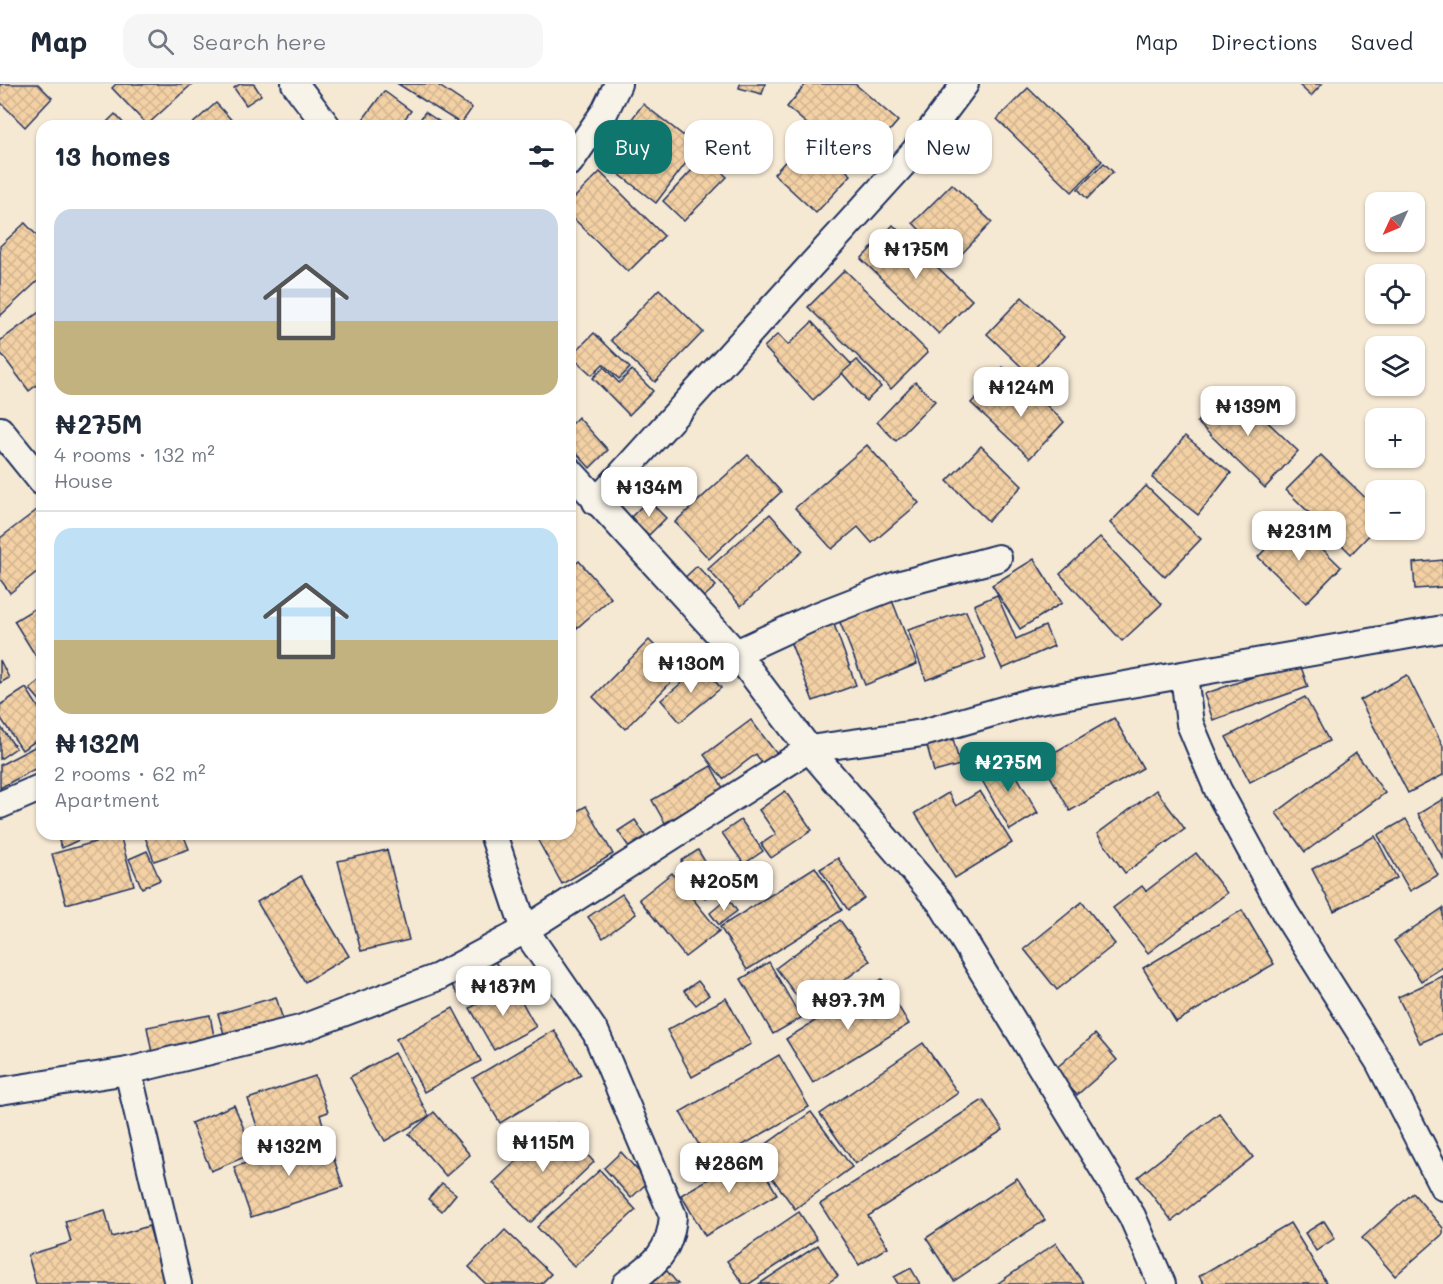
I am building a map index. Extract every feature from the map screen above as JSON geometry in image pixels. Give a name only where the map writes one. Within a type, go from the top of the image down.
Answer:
[{"type":"street","points":[[295,84],[322,120]]},
{"type":"street","points":[[576,153],[604,111],[618,84]]},
{"type":"street","points":[[596,502],[914,152],[965,84]]},
{"type":"street","points":[[0,430],[36,475]]},
{"type":"street","points":[[576,478],[736,653],[809,749],[941,903],[1132,1216],[1162,1284]]},
{"type":"street","points":[[736,653],[814,617],[897,585],[998,558]]},
{"type":"street","points":[[0,1091],[128,1071],[300,1029],[438,977],[525,930],[809,749],[923,733],[1034,701],[1443,629]]},
{"type":"street","points":[[1184,675],[1190,724],[1218,790],[1285,913],[1379,1062],[1443,1187]]},
{"type":"street","points":[[0,805],[36,790]]},
{"type":"street","points":[[495,840],[525,930],[596,1033],[673,1216],[672,1235],[665,1251],[650,1268],[626,1284]]},
{"type":"street","points":[[128,1071],[178,1284]]},
{"type":"building","points":[[0,84],[38,84],[52,98],[25,127],[0,102]]},
{"type":"building","points":[[116,84],[192,84],[152,120],[142,120],[112,88]]},
{"type":"building","points":[[240,84],[254,84],[261,95],[246,105],[234,88]]},
{"type":"building","points":[[398,84],[436,84],[472,108],[464,120],[455,120]]},
{"type":"building","points":[[740,84],[765,84],[762,94],[739,88]]},
{"type":"building","points":[[806,84],[855,84],[898,121],[893,127],[893,120],[802,120],[787,107]]},
{"type":"building","points":[[1298,84],[1322,84],[1311,96]]},
{"type":"building","points":[[1028,88],[1102,161],[1072,192],[997,119]]},
{"type":"building","points":[[384,91],[411,111],[404,120],[362,120]]},
{"type":"building","points":[[216,103],[232,120],[197,120]]},
{"type":"building","points":[[643,104],[663,120],[631,120]]},
{"type":"building","points":[[425,112],[437,120],[420,120]]},
{"type":"building","points":[[115,114],[120,120],[109,120]]},
{"type":"building","points":[[672,127],[684,136],[684,166],[656,203],[619,174],[672,174]]},
{"type":"building","points":[[785,162],[785,174],[851,175],[816,213],[774,174]]},
{"type":"building","points":[[1104,163],[1113,172],[1087,199],[1078,189]]},
{"type":"building","points":[[598,174],[602,174],[664,236],[628,272],[576,221],[576,196]]},
{"type":"building","points":[[688,174],[724,174],[727,177],[684,221],[663,201]]},
{"type":"building","points":[[952,184],[992,222],[953,263],[913,223]]},
{"type":"building","points":[[25,223],[36,235],[36,283],[0,316],[0,246]]},
{"type":"building","points":[[893,225],[972,300],[939,334],[861,259]]},
{"type":"building","points":[[845,270],[928,352],[891,389],[808,307]]},
{"type":"building","points":[[659,289],[703,332],[655,382],[611,340]]},
{"type":"building","points":[[1022,297],[1064,337],[1029,374],[987,334]]},
{"type":"building","points":[[36,314],[36,386],[29,391],[0,352],[0,341]]},
{"type":"building","points":[[812,322],[852,365],[813,400],[764,347],[778,334],[788,345]]},
{"type":"building","points":[[594,333],[630,368],[619,379],[603,364],[592,375],[576,361],[576,351]]},
{"type":"building","points":[[857,360],[881,387],[866,401],[842,373]]},
{"type":"building","points":[[604,367],[619,383],[632,370],[653,391],[629,415],[593,378]]},
{"type":"building","points":[[1003,367],[1020,381],[1009,396],[991,382]]},
{"type":"building","points":[[915,382],[935,401],[896,441],[877,422]]},
{"type":"building","points":[[1023,383],[1064,422],[1030,458],[971,403],[984,389],[1002,406]]},
{"type":"building","points":[[1231,387],[1298,451],[1265,488],[1197,422]]},
{"type":"building","points":[[578,417],[608,450],[590,468],[576,453],[576,419]]},
{"type":"building","points":[[1185,436],[1231,473],[1198,515],[1152,478]]},
{"type":"building","points":[[867,445],[919,503],[872,543],[858,527],[832,549],[795,508]]},
{"type":"building","points":[[981,446],[1022,486],[988,521],[947,481]]},
{"type":"building","points":[[748,455],[781,492],[709,559],[675,522]]},
{"type":"building","points":[[1321,455],[1365,497],[1365,539],[1351,554],[1286,490]]},
{"type":"building","points":[[1146,486],[1201,539],[1165,577],[1110,523]]},
{"type":"building","points":[[648,500],[666,518],[649,535],[631,517]]},
{"type":"building","points":[[36,511],[36,573],[10,593],[0,579],[0,538]]},
{"type":"building","points":[[770,514],[803,551],[741,606],[708,569]]},
{"type":"building","points":[[1293,520],[1341,567],[1306,603],[1258,557]]},
{"type":"building","points":[[1100,537],[1162,604],[1122,641],[1060,574]]},
{"type":"building","points":[[1034,559],[1062,603],[1020,629],[992,585]]},
{"type":"building","points":[[1443,560],[1443,587],[1415,589],[1413,563]]},
{"type":"building","points":[[579,561],[611,598],[576,629],[576,564]]},
{"type":"building","points":[[697,566],[716,586],[697,603],[679,583]]},
{"type":"building","points":[[888,590],[917,664],[865,685],[835,610]]},
{"type":"building","points":[[997,595],[1016,639],[1045,626],[1054,646],[1002,669],[974,605]]},
{"type":"building","points":[[36,608],[36,657],[14,621]]},
{"type":"building","points":[[966,611],[986,658],[926,680],[908,630]]},
{"type":"building","points":[[832,619],[856,685],[813,701],[788,636]]},
{"type":"building","points":[[649,640],[681,672],[625,729],[593,697]]},
{"type":"building","points":[[0,660],[9,678],[0,683]]},
{"type":"building","points":[[1299,661],[1308,687],[1213,720],[1204,694]]},
{"type":"building","points":[[702,666],[721,688],[680,722],[661,700]]},
{"type":"building","points":[[1407,675],[1443,746],[1443,775],[1408,793],[1360,700]]},
{"type":"building","points":[[36,684],[36,696],[30,689]]},
{"type":"building","points":[[26,688],[36,704],[36,741],[22,750],[0,717],[0,705]]},
{"type":"building","points":[[1305,697],[1329,741],[1250,782],[1226,737]]},
{"type":"building","points":[[1114,718],[1143,768],[1070,811],[1041,760]]},
{"type":"building","points":[[751,720],[777,754],[763,765],[756,754],[723,779],[704,755]]},
{"type":"building","points":[[0,726],[16,748],[0,759]]},
{"type":"building","points":[[952,735],[960,765],[934,772],[926,742]]},
{"type":"building","points":[[36,746],[36,768],[0,788],[0,765]]},
{"type":"building","points":[[1356,753],[1385,793],[1305,852],[1276,813]]},
{"type":"building","points":[[1006,757],[1038,813],[1010,830],[978,773]]},
{"type":"building","points":[[711,766],[724,790],[665,823],[652,800]]},
{"type":"building","points":[[1156,790],[1185,829],[1125,873],[1097,834]]},
{"type":"building","points":[[785,791],[812,830],[771,858],[761,844],[776,834],[759,810]]},
{"type":"building","points":[[980,791],[1012,843],[955,878],[915,813],[948,793],[956,806]]},
{"type":"building","points":[[1443,799],[1443,858],[1418,814]]},
{"type":"building","points":[[586,806],[613,854],[562,884],[538,840],[576,840],[576,812]]},
{"type":"building","points":[[1406,819],[1438,875],[1410,891],[1378,835]]},
{"type":"building","points":[[635,820],[648,839],[631,850],[618,831]]},
{"type":"building","points":[[741,820],[763,851],[744,864],[722,833]]},
{"type":"building","points":[[1375,836],[1397,878],[1334,911],[1312,869]]},
{"type":"building","points":[[59,840],[79,840],[62,848]]},
{"type":"building","points":[[102,840],[121,840],[134,885],[66,904],[52,854]]},
{"type":"building","points":[[146,840],[185,840],[189,849],[154,861]]},
{"type":"building","points":[[387,850],[409,940],[361,951],[338,861]]},
{"type":"building","points":[[698,850],[721,888],[705,898],[681,861]]},
{"type":"building","points":[[147,851],[160,880],[142,888],[129,859]]},
{"type":"building","points":[[1196,853],[1227,893],[1148,953],[1113,908],[1142,886],[1146,891]]},
{"type":"building","points":[[838,858],[864,898],[848,910],[820,869]]},
{"type":"building","points":[[815,867],[842,910],[747,970],[720,927]]},
{"type":"building","points":[[672,873],[719,931],[685,957],[639,899]]},
{"type":"building","points":[[301,876],[349,956],[305,982],[257,902]]},
{"type":"building","points":[[622,894],[636,914],[603,938],[588,917]]},
{"type":"building","points":[[728,898],[737,911],[719,925],[710,913]]},
{"type":"building","points":[[1082,902],[1115,944],[1057,990],[1024,949]]},
{"type":"building","points":[[1443,908],[1443,967],[1421,981],[1394,941]]},
{"type":"building","points":[[1242,910],[1274,964],[1176,1022],[1143,968]]},
{"type":"building","points":[[840,920],[870,961],[806,1009],[776,968]]},
{"type":"building","points":[[493,959],[508,980],[496,989],[480,969]]},
{"type":"building","points":[[769,962],[801,1018],[773,1034],[741,979]]},
{"type":"building","points":[[465,974],[478,993],[464,1003],[450,983]]},
{"type":"building","points":[[1443,976],[1443,1033],[1420,1043],[1398,997]]},
{"type":"building","points":[[882,979],[909,1024],[813,1083],[786,1039]]},
{"type":"building","points":[[698,981],[709,995],[696,1005],[684,991]]},
{"type":"building","points":[[512,984],[536,1027],[494,1050],[470,1008]]},
{"type":"building","points":[[276,997],[283,1020],[225,1037],[218,1014]]},
{"type":"building","points":[[726,998],[751,1044],[692,1077],[667,1030]]},
{"type":"building","points":[[453,1008],[481,1061],[424,1092],[396,1039]]},
{"type":"building","points":[[210,1015],[215,1042],[152,1053],[147,1027]]},
{"type":"building","points":[[554,1030],[581,1075],[500,1123],[473,1078]]},
{"type":"building","points":[[1095,1034],[1117,1060],[1077,1095],[1054,1070]]},
{"type":"building","points":[[923,1043],[958,1093],[855,1164],[820,1114]]},
{"type":"building","points":[[394,1053],[429,1116],[385,1141],[350,1077]]},
{"type":"building","points":[[779,1055],[809,1107],[710,1164],[680,1112]]},
{"type":"building","points":[[315,1076],[328,1112],[320,1115],[324,1127],[264,1148],[248,1099]]},
{"type":"building","points":[[983,1100],[1003,1130],[868,1216],[888,1247],[859,1265],[820,1204]]},
{"type":"building","points":[[234,1105],[254,1153],[211,1171],[191,1123]]},
{"type":"building","points":[[434,1112],[470,1155],[446,1176],[409,1134]]},
{"type":"building","points":[[811,1112],[852,1167],[795,1209],[754,1153]]},
{"type":"building","points":[[1219,1113],[1253,1157],[1172,1221],[1138,1177]]},
{"type":"building","points":[[557,1123],[594,1162],[530,1223],[493,1183]]},
{"type":"building","points":[[327,1137],[343,1187],[251,1217],[234,1167]]},
{"type":"building","points":[[621,1152],[648,1182],[631,1198],[604,1168]]},
{"type":"building","points":[[753,1153],[777,1194],[705,1236],[681,1195]]},
{"type":"building","points":[[600,1170],[636,1210],[574,1267],[537,1227]]},
{"type":"building","points":[[1017,1178],[1045,1220],[954,1281],[926,1238]]},
{"type":"building","points":[[442,1183],[456,1194],[442,1211],[428,1199]]},
{"type":"building","points":[[1413,1193],[1443,1228],[1443,1234],[1395,1276],[1362,1238]]},
{"type":"building","points":[[105,1210],[112,1237],[149,1226],[165,1284],[36,1284],[28,1255],[71,1242],[65,1221]]},
{"type":"building","points":[[799,1212],[817,1239],[749,1284],[743,1284],[727,1261]]},
{"type":"building","points":[[1324,1221],[1335,1238],[1316,1251],[1305,1233]]},
{"type":"building","points":[[1290,1223],[1327,1284],[1204,1284],[1199,1276]]},
{"type":"building","points":[[505,1230],[551,1274],[541,1284],[486,1284],[469,1267]]},
{"type":"building","points":[[1056,1243],[1084,1284],[997,1284]]},
{"type":"building","points":[[818,1245],[838,1276],[826,1284],[759,1284]]},
{"type":"building","points":[[911,1268],[920,1284],[898,1284],[894,1277]]},
{"type":"building","points":[[667,1271],[678,1284],[650,1284]]}]
